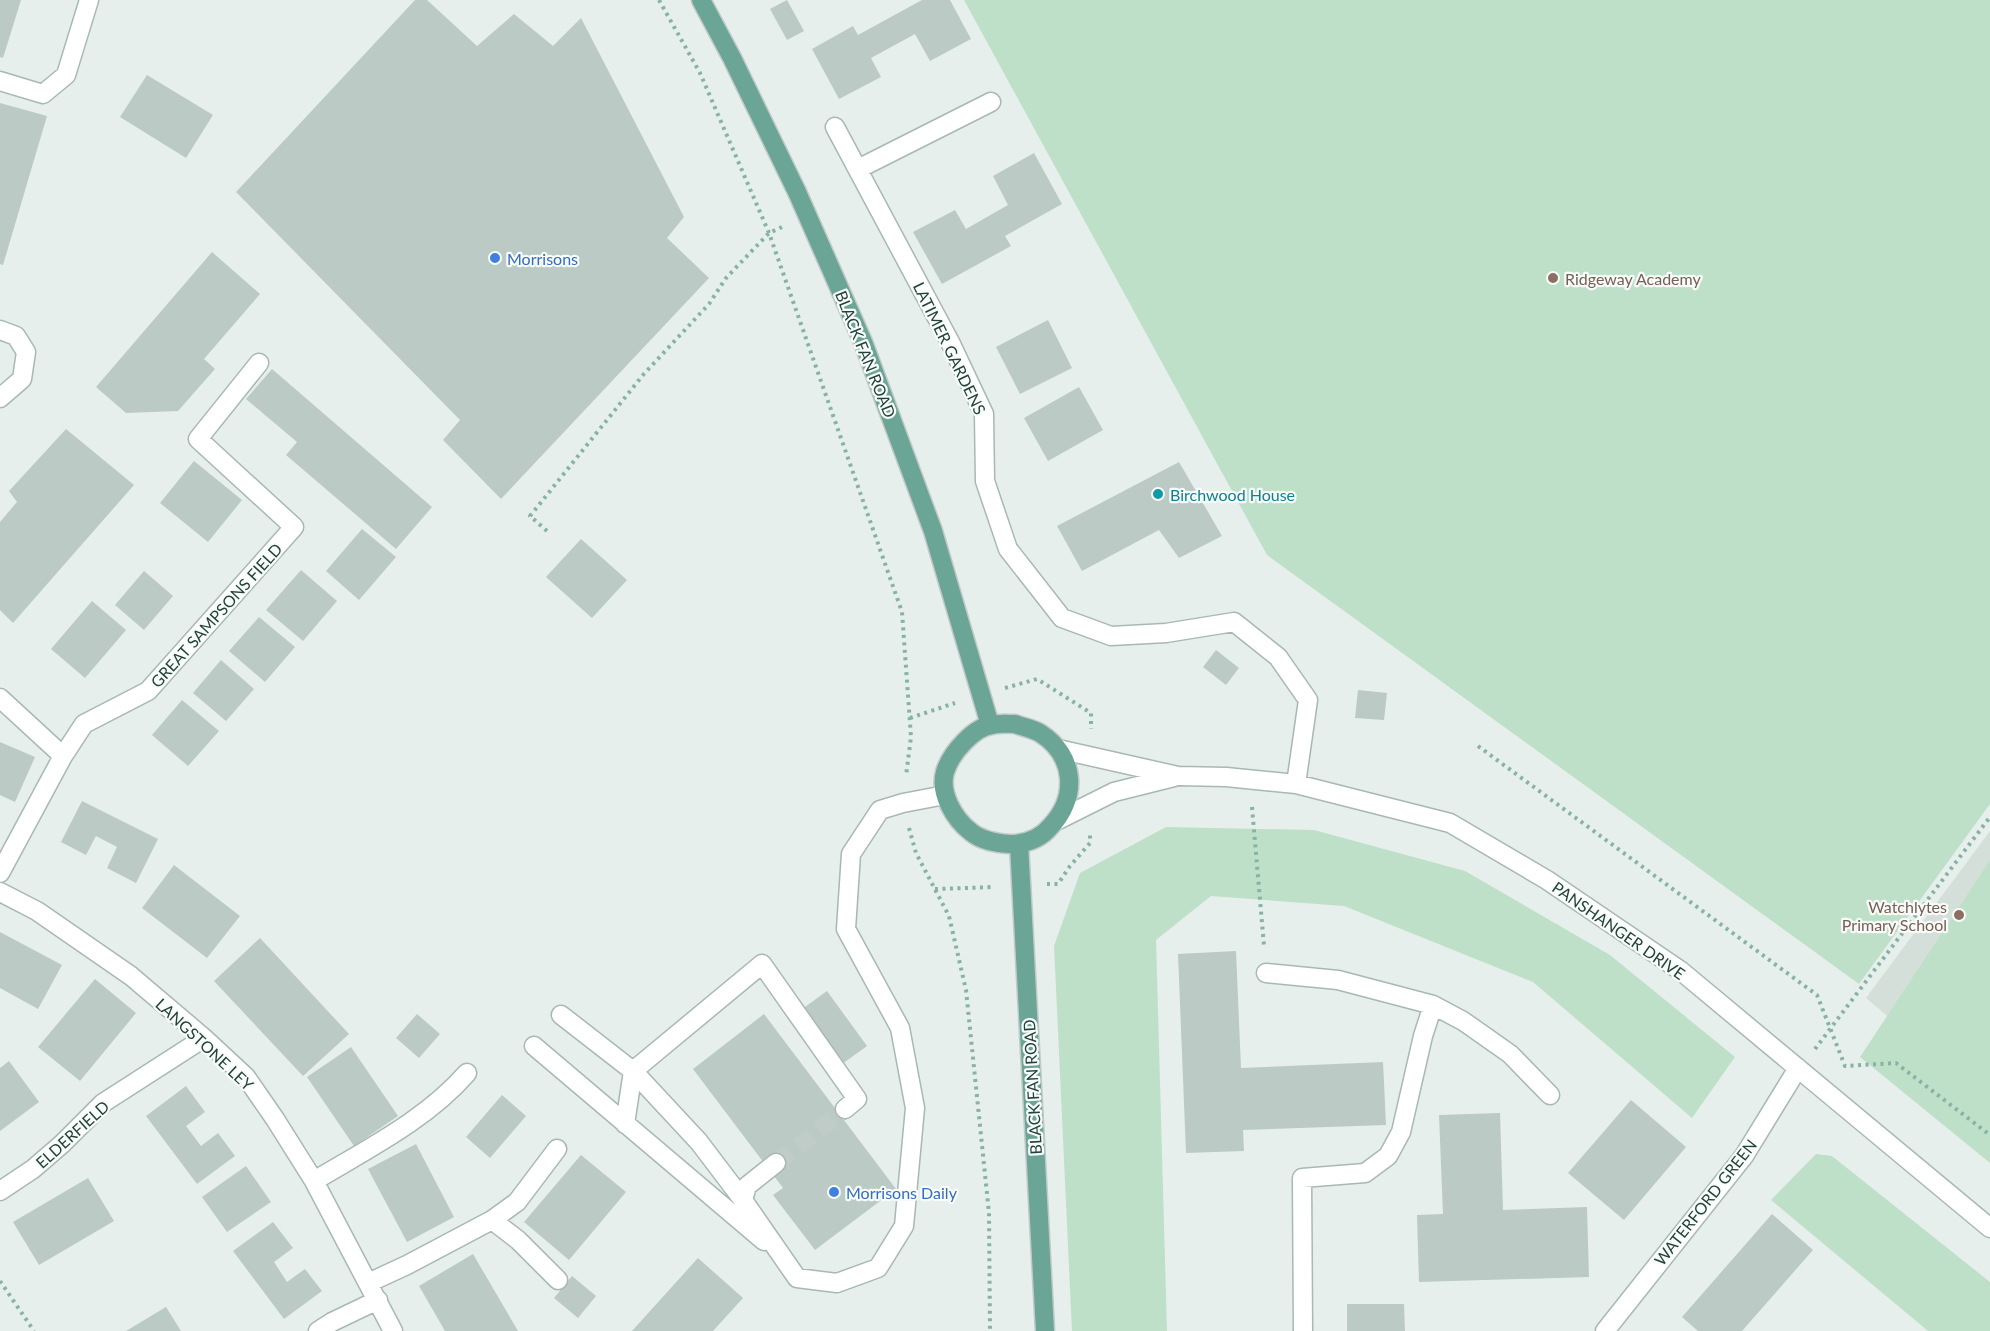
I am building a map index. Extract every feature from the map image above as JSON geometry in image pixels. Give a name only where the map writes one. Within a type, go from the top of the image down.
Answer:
[{"type":"main road","name":"BLACK FAN ROAD","points":[[701,0],[732,58],[807,215],[863,342],[933,531],[990,724]]},
{"type":"main road","points":[[990,724],[1015,724],[1040,733],[1058,749],[1070,774],[1069,796],[1058,820],[1042,836],[1019,844],[994,843],[971,832],[956,817],[945,795],[945,773],[954,752],[970,736],[990,724]]},
{"type":"main road","name":"BLACK FAN ROAD","points":[[1019,844],[1045,1331]]},
{"type":"street","points":[[0,81],[43,94],[66,75],[89,0]]},
{"type":"street","points":[[858,169],[992,102]]},
{"type":"street","name":"LATIMER GARDENS","points":[[835,127],[951,344],[984,414],[985,481],[1008,549],[1062,618],[1111,636],[1167,633],[1234,622],[1278,657],[1308,700],[1296,784]]},
{"type":"street","points":[[0,330],[16,336],[26,352],[22,379],[0,398]]},
{"type":"street","name":"GREAT SAMPSONS FIELD","points":[[0,873],[63,756],[84,724],[148,691],[294,527],[198,439],[259,363]]},
{"type":"street","points":[[0,698],[63,756]]},
{"type":"street","name":"PANSHANGER DRIVE","points":[[1058,749],[1178,776],[1296,784],[1450,823],[1547,880],[1681,971],[1990,1228]]},
{"type":"street","name":"PANSHANGER DRIVE","points":[[1058,820],[1114,792],[1178,776]]},
{"type":"street","points":[[561,1015],[633,1071],[699,1142],[797,1278],[837,1283],[878,1268],[904,1226],[915,1108],[900,1028],[846,929],[851,854],[880,810],[945,795]]},
{"type":"street","name":"LANGSTONE LEY","points":[[0,892],[37,911],[131,976],[246,1077],[314,1181],[393,1331]]},
{"type":"street","points":[[625,1124],[633,1071],[762,964],[856,1099],[844,1109]]},
{"type":"street","points":[[1266,973],[1338,980],[1433,1005],[1463,1021],[1510,1054],[1550,1095]]},
{"type":"street","points":[[1303,1331],[1302,1178],[1365,1173],[1388,1156],[1401,1132],[1423,1036],[1433,1005]]},
{"type":"street","name":"ELDERFIELD","points":[[0,1191],[33,1169],[103,1103],[204,1038]]},
{"type":"street","points":[[534,1047],[783,1258]]},
{"type":"street","name":"WATERFORD GREEN","points":[[1610,1329],[1744,1156],[1799,1068]]},
{"type":"street","points":[[314,1181],[412,1122],[452,1090],[467,1073]]},
{"type":"street","points":[[368,1283],[492,1220],[518,1202],[557,1149]]},
{"type":"street","points":[[743,1200],[747,1186],[776,1163]]},
{"type":"street","points":[[492,1220],[518,1240],[558,1280]]},
{"type":"street","points":[[318,1331],[378,1300]]},
{"type":"path","points":[[659,0],[700,73],[769,232],[902,612],[911,737]]},
{"type":"path","points":[[547,531],[531,516],[643,375],[710,304],[726,278],[769,232],[807,215]]},
{"type":"path","points":[[910,717],[1036,679],[1091,713],[1090,756]]},
{"type":"path","points":[[1478,746],[1817,994],[1845,1066],[1896,1063],[1990,1135]]},
{"type":"path","points":[[1250,780],[1266,973]]},
{"type":"path","points":[[935,889],[1058,884],[1090,843],[1092,803]]},
{"type":"path","points":[[1799,1068],[1831,1029],[1990,817]]},
{"type":"path","points":[[916,853],[949,916],[966,990],[989,1213],[990,1331]]},
{"type":"path","points":[[0,1281],[34,1331]]},
{"type":"shaded area","name":"Watchlytes Primary School","points":[[1990,831],[1990,1102],[1866,998]]},
{"type":"green space","name":"Ridgeway Academy","points":[[964,0],[1990,0],[1990,804],[1859,984],[1267,555]]},
{"type":"green space","points":[[1166,827],[1314,830],[1465,871],[1610,955],[1735,1057],[1692,1118],[1533,982],[1344,906],[1211,896],[1156,940],[1167,1331],[1072,1331],[1054,946],[1080,873]]},
{"type":"green space","name":"Watchlytes Primary School","points":[[1990,860],[1990,1163],[1860,1057]]},
{"type":"green space","points":[[1816,1154],[1832,1156],[1990,1282],[1990,1331],[1928,1331],[1771,1200]]},
{"type":"building","points":[[0,0],[21,0],[3,58],[0,57]]},
{"type":"building","name":"Morrisons","points":[[415,0],[427,0],[477,46],[514,14],[553,46],[581,18],[684,217],[667,238],[709,278],[501,499],[443,440],[460,420],[236,192]]},
{"type":"building","points":[[787,0],[804,31],[787,40],[770,9]]},
{"type":"building","points":[[922,0],[950,0],[971,39],[930,61],[915,34],[871,58],[881,77],[839,99],[812,49],[853,26],[858,35]]},
{"type":"building","points":[[147,75],[213,115],[186,158],[120,117]]},
{"type":"building","points":[[0,103],[47,116],[3,265],[0,264]]},
{"type":"building","points":[[1034,153],[1062,204],[1005,236],[1011,246],[942,284],[913,232],[955,210],[966,229],[1008,205],[993,176]]},
{"type":"building","points":[[212,252],[260,294],[204,359],[215,369],[178,411],[126,413],[96,387]]},
{"type":"building","points":[[1048,320],[1072,368],[1020,394],[996,347]]},
{"type":"building","points":[[272,369],[432,507],[396,549],[286,455],[297,442],[246,399]]},
{"type":"building","points":[[1079,387],[1103,430],[1048,461],[1024,418]]},
{"type":"building","points":[[66,429],[134,485],[13,623],[0,610],[0,522],[17,502],[9,491]]},
{"type":"building","points":[[194,461],[242,500],[208,542],[160,503]]},
{"type":"building","name":"Birchwood House","points":[[1179,462],[1222,536],[1179,558],[1159,530],[1082,571],[1057,526]]},
{"type":"building","points":[[362,529],[396,557],[359,600],[326,571]]},
{"type":"building","points":[[581,539],[627,580],[592,618],[546,577]]},
{"type":"building","points":[[301,570],[337,601],[303,641],[266,610]]},
{"type":"building","points":[[144,571],[173,596],[144,630],[115,605]]},
{"type":"building","points":[[92,601],[126,630],[85,678],[51,649]]},
{"type":"building","points":[[259,617],[295,647],[265,682],[229,651]]},
{"type":"building","points":[[1216,650],[1239,668],[1226,685],[1203,667]]},
{"type":"building","points":[[221,660],[254,689],[226,721],[193,693]]},
{"type":"building","points":[[1358,690],[1387,693],[1384,720],[1355,718]]},
{"type":"building","points":[[182,700],[219,731],[188,766],[152,735]]},
{"type":"building","points":[[0,742],[35,757],[15,802],[0,795]]},
{"type":"building","points":[[82,801],[158,839],[136,883],[107,868],[117,847],[96,836],[86,855],[61,842]]},
{"type":"building","points":[[174,865],[240,916],[207,958],[142,908]]},
{"type":"building","points":[[0,932],[62,965],[38,1009],[0,988]]},
{"type":"building","points":[[260,938],[349,1034],[303,1076],[214,981]]},
{"type":"building","points":[[1236,951],[1241,1068],[1383,1062],[1386,1125],[1243,1130],[1244,1151],[1186,1153],[1178,954]]},
{"type":"building","points":[[95,979],[136,1013],[80,1081],[38,1047]]},
{"type":"building","points":[[827,991],[867,1046],[838,1067],[798,1012]]},
{"type":"building","points":[[417,1014],[440,1034],[419,1058],[396,1038]]},
{"type":"building","points":[[764,1014],[896,1189],[815,1250],[773,1195],[783,1188],[693,1069]]},
{"type":"building","points":[[351,1047],[398,1116],[354,1146],[307,1077]]},
{"type":"building","points":[[9,1061],[39,1102],[0,1131],[0,1068]]},
{"type":"building","points":[[186,1086],[205,1112],[186,1126],[201,1146],[218,1133],[235,1156],[197,1184],[146,1116]]},
{"type":"building","points":[[502,1095],[526,1116],[490,1158],[466,1137]]},
{"type":"building","points":[[1631,1100],[1686,1147],[1624,1220],[1568,1173]]},
{"type":"building","points":[[1500,1113],[1503,1210],[1587,1207],[1589,1277],[1419,1282],[1417,1215],[1443,1214],[1439,1115]]},
{"type":"building","points":[[416,1144],[454,1217],[407,1242],[368,1169]]},
{"type":"building","points":[[581,1155],[626,1192],[569,1260],[524,1222]]},
{"type":"building","points":[[246,1166],[271,1202],[227,1232],[202,1197]]},
{"type":"building","points":[[88,1178],[114,1221],[39,1265],[13,1222]]},
{"type":"building","points":[[1772,1214],[1813,1250],[1742,1331],[1698,1331],[1682,1317]]},
{"type":"building","points":[[273,1222],[293,1248],[274,1262],[287,1282],[305,1269],[322,1291],[284,1319],[233,1251]]},
{"type":"building","points":[[473,1254],[518,1331],[445,1331],[419,1286]]},
{"type":"building","points":[[698,1258],[743,1298],[713,1331],[632,1331]]},
{"type":"building","points":[[572,1276],[596,1296],[578,1318],[554,1298]]},
{"type":"building","points":[[1347,1304],[1404,1304],[1405,1331],[1347,1331]]},
{"type":"building","points":[[166,1307],[181,1331],[126,1331]]},
{"type":"tunnel","points":[[776,1163],[845,1109]]},
{"type":"place","name":"Morrisons","points":[[495,258]]},
{"type":"place","name":"Ridgeway Academy","points":[[1553,278]]},
{"type":"place","name":"Birchwood House","points":[[1158,494]]},
{"type":"place","name":"Watchlytes Primary School","points":[[1959,915]]},
{"type":"place","name":"Morrisons Daily","points":[[834,1192]]}]
